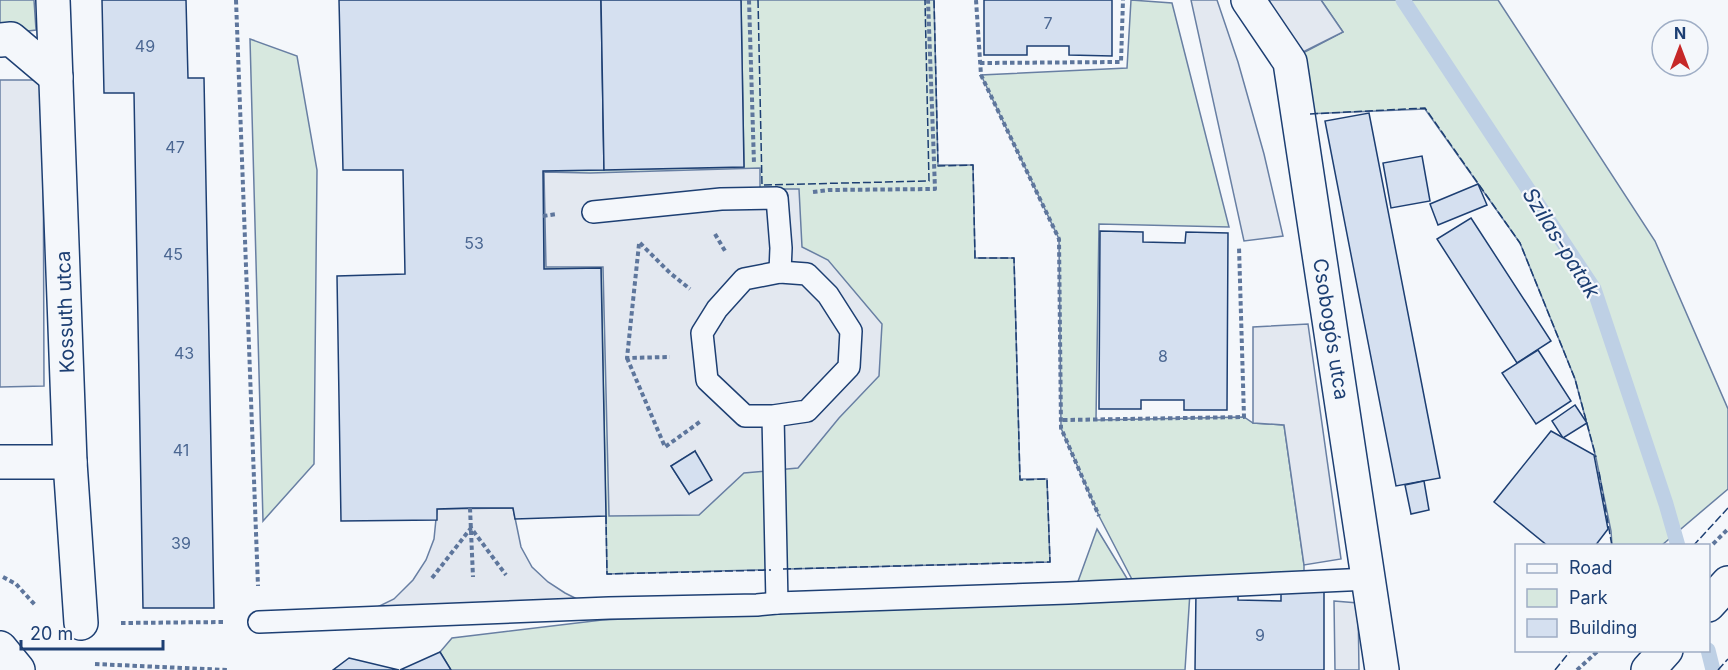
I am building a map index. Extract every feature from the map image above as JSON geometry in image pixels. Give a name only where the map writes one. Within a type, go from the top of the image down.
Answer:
[{"type":"street","name":"Kossuth utca","points":[[53,0],[70,462],[81,623]]},
{"type":"street","name":"Csobogós utca","points":[[1248,0],[1290,62],[1382,670]]},
{"type":"street","points":[[0,40],[11,39],[56,77]]},
{"type":"street","points":[[0,462],[70,462]]},
{"type":"street","points":[[1710,603],[1728,583]]},
{"type":"street","points":[[0,648],[18,670]]},
{"type":"street","points":[[1648,670],[1665,652]]},
{"type":"lane","points":[[593,212],[712,200],[777,198],[781,248],[780,272]]},
{"type":"lane","points":[[780,272],[807,273],[828,295],[851,331],[849,367],[807,411],[772,416],[745,416],[707,380],[702,333],[717,309],[744,279],[780,272]]},
{"type":"lane","points":[[772,416],[777,603]]},
{"type":"lane","points":[[259,622],[757,605],[1369,579]]},
{"type":"path","points":[[81,623],[259,622],[236,0]]},
{"type":"path","points":[[748,0],[755,199]]},
{"type":"path","points":[[777,198],[829,190],[935,189],[928,0]]},
{"type":"path","points":[[976,0],[981,75],[1059,239],[1063,420],[1061,428],[1098,516]]},
{"type":"path","points":[[980,63],[1121,62],[1123,0]]},
{"type":"path","points":[[874,183],[874,189]]},
{"type":"path","points":[[829,190],[830,184]]},
{"type":"path","points":[[639,242],[627,358],[665,447],[690,430]]},
{"type":"path","points":[[1063,420],[1244,417],[1239,247]]},
{"type":"path","points":[[627,358],[655,357]]},
{"type":"path","points":[[470,508],[474,614]]},
{"type":"path","points":[[471,528],[532,612]]},
{"type":"path","points":[[402,616],[471,528]]},
{"type":"path","points":[[1710,547],[1728,529]]},
{"type":"path","points":[[1578,669],[1598,652]]},
{"type":"path","points":[[91,664],[227,670]]},
{"type":"green space","points":[[0,0],[34,0],[36,30],[0,31]]},
{"type":"green space","points":[[741,0],[934,0],[938,165],[973,165],[975,258],[1014,258],[1020,479],[1047,479],[1050,562],[607,574],[601,268],[544,269],[543,171],[744,167]]},
{"type":"green space","points":[[1131,0],[1172,3],[1229,227],[1099,224],[1096,420],[1244,417],[1253,423],[1284,425],[1304,565],[1304,581],[1137,589],[1099,516],[1061,428],[1059,239],[981,75],[1127,68]]},
{"type":"green space","points":[[1321,0],[1498,0],[1655,241],[1728,409],[1728,489],[1663,544],[1612,544],[1596,458],[1575,379],[1520,243],[1425,109],[1305,114],[1299,55],[1343,32]]},
{"type":"green space","points":[[250,39],[297,56],[317,170],[314,464],[263,521]]},
{"type":"green space","points":[[1097,529],[1131,585],[1076,587]]},
{"type":"green space","points":[[1190,592],[1185,670],[451,670],[440,652],[452,638],[602,620]]},
{"type":"shaded area","points":[[1191,0],[1217,0],[1238,62],[1264,154],[1283,236],[1244,241]]},
{"type":"shaded area","points":[[1262,0],[1321,0],[1343,32],[1299,54]]},
{"type":"shaded area","points":[[0,80],[43,80],[44,386],[0,387]]},
{"type":"shaded area","points":[[760,168],[760,189],[799,189],[802,247],[828,260],[882,324],[879,376],[839,418],[798,468],[744,473],[699,515],[609,516],[603,267],[546,267],[544,172],[590,173]],"holes":[[[695,451],[689,494],[671,466]]]},
{"type":"shaded area","points":[[1308,324],[1341,559],[1304,565],[1284,425],[1253,423],[1253,327]]},
{"type":"shaded area","points":[[513,508],[521,547],[532,567],[548,582],[565,593],[597,609],[353,619],[394,599],[413,580],[426,560],[434,539],[437,509]]},
{"type":"shaded area","points":[[1334,601],[1358,603],[1359,670],[1335,670]]},
{"type":"building","points":[[102,0],[186,0],[188,78],[204,78],[214,608],[143,608],[134,93],[104,93]]},
{"type":"building","points":[[339,0],[601,0],[604,170],[543,171],[544,269],[601,268],[606,516],[515,519],[513,508],[470,508],[437,509],[437,520],[341,521],[337,276],[405,274],[403,170],[343,170]]},
{"type":"building","points":[[601,0],[741,0],[744,167],[604,170]]},
{"type":"building","points":[[984,0],[1112,0],[1112,56],[1069,55],[1069,46],[1027,46],[1027,55],[984,55]]},
{"type":"building","points":[[1369,113],[1440,478],[1396,486],[1325,121]]},
{"type":"building","points":[[1422,156],[1430,201],[1391,208],[1383,163]]},
{"type":"building","points":[[1478,184],[1487,205],[1438,225],[1430,204]]},
{"type":"building","points":[[1471,218],[1551,341],[1517,363],[1437,239]]},
{"type":"building","points":[[1100,231],[1143,232],[1143,242],[1185,243],[1186,232],[1228,233],[1227,410],[1184,410],[1184,400],[1141,400],[1141,409],[1099,409]]},
{"type":"building","points":[[1538,350],[1571,401],[1536,424],[1502,373]]},
{"type":"building","points":[[1575,405],[1587,423],[1563,438],[1552,421]]},
{"type":"building","points":[[1551,431],[1594,455],[1608,529],[1597,544],[1546,544],[1494,502]]},
{"type":"building","points":[[695,451],[712,480],[689,494],[671,466]]},
{"type":"building","points":[[1424,481],[1429,510],[1411,514],[1405,485]]},
{"type":"building","points":[[1196,591],[1238,591],[1238,600],[1281,601],[1281,591],[1324,592],[1324,670],[1195,670]]},
{"type":"building","points":[[440,652],[451,670],[400,670]]},
{"type":"building","points":[[349,658],[399,670],[333,670]]},
{"type":"waterway","name":"Szilas-patak","points":[[1403,0],[1594,289],[1677,544]]},
{"type":"waterway","name":"Szilas-patak","points":[[1708,652],[1713,670]]},
{"type":"fence","points":[[758,0],[762,185],[929,181],[925,0]]},
{"type":"fence","points":[[783,569],[1050,562],[1047,479],[1020,480],[1014,258],[975,258],[973,165],[938,166],[934,0]]},
{"type":"fence","points":[[1310,114],[1425,108],[1520,243],[1575,379],[1596,457]]},
{"type":"fence","points":[[1599,472],[1612,544]]},
{"type":"fence","points":[[1695,544],[1728,508]]},
{"type":"fence","points":[[606,516],[607,574],[771,570]]},
{"type":"fence","points":[[1555,670],[1569,652]]},
{"type":"fence","points":[[1718,670],[1728,659]]}]
